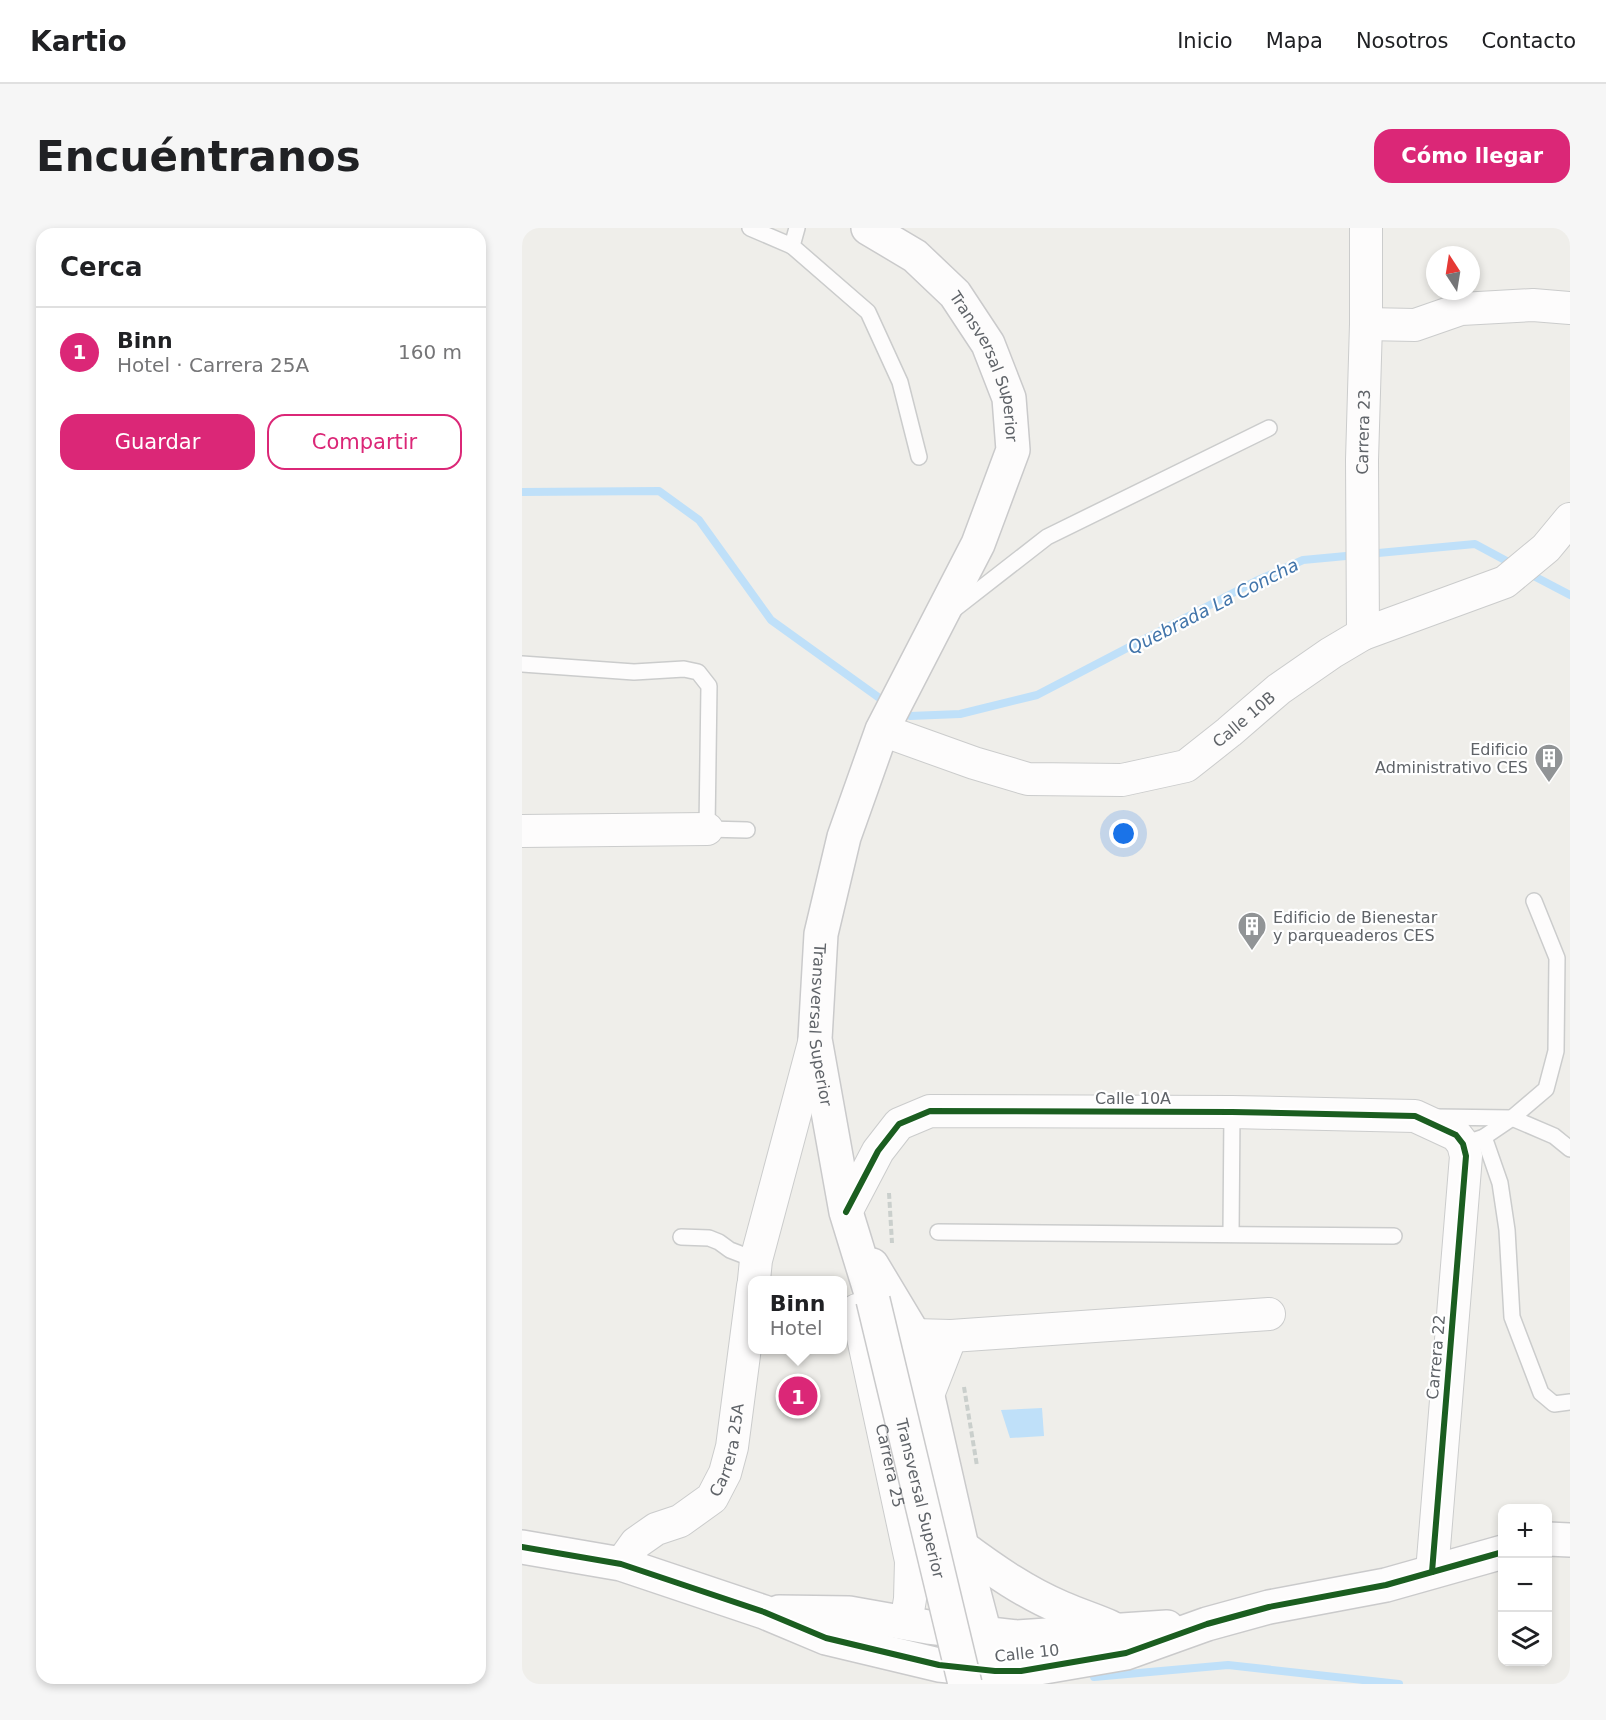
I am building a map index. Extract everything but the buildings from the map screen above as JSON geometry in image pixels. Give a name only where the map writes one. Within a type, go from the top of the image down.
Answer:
[{"type":"main road","name":"Transversal Superior","points":[[868,228],[915,256],[955,294],[988,344],[1009,398],[1013,450],[978,544],[890,714],[844,837],[821,934],[815,1039],[865,1305],[965,1684]]},
{"type":"main road","points":[[849,1222],[914,1335],[962,1547],[996,1678]]},
{"type":"main road","points":[[1552,1539],[1570,1540]]},
{"type":"main road","name":"Calle 10","points":[[522,1547],[621,1564],[764,1612],[826,1638],[941,1674],[996,1678],[1123,1642],[1207,1624],[1269,1607],[1386,1585],[1498,1553]]},
{"type":"main road","points":[[962,1547],[996,1572],[1123,1642],[1069,1684]]},
{"type":"main road","name":"Calle 10","points":[[764,1612],[849,1612],[985,1634],[1123,1642]]},
{"type":"street","name":"Carrera 23","points":[[1363,634],[1362,460],[1366,228]]},
{"type":"street","points":[[1366,324],[1415,326],[1461,309],[1533,305],[1570,308]]},
{"type":"street","name":"Calle 10B","points":[[890,714],[974,764],[1028,779],[1122,780],[1186,765],[1279,689],[1363,634],[1505,582],[1546,548],[1570,519]]},
{"type":"street","points":[[522,831],[707,829]]},
{"type":"street","name":"Carrera 25A","points":[[754,1275],[815,1039]]},
{"type":"street","name":"Calle 10A","points":[[849,1222],[878,1151],[899,1124],[930,1111],[1232,1112],[1415,1116],[1456,1135],[1474,1140]]},
{"type":"street","name":"Carrera 22","points":[[1432,1572],[1466,1156],[1474,1140]]},
{"type":"street","name":"Carrera 25","points":[[865,1305],[911,1561],[910,1599],[906,1623]]},
{"type":"street","points":[[914,1335],[951,1336],[1269,1314]]},
{"type":"street","name":"Carrera 25A","points":[[621,1564],[636,1543],[656,1529],[680,1521],[712,1498],[725,1473],[732,1448],[748,1322]]},
{"type":"street","points":[[928,1395],[951,1336]]},
{"type":"lane","points":[[750,228],[792,246],[868,312],[900,382],[919,457]]},
{"type":"lane","points":[[792,246],[796,228]]},
{"type":"lane","points":[[939,619],[953,611],[1047,537],[1269,428]]},
{"type":"lane","points":[[522,664],[634,672],[684,669],[698,672],[710,686],[707,829],[747,830]]},
{"type":"lane","points":[[1533,901],[1557,958],[1556,1051],[1546,1089],[1512,1118],[1474,1140],[1500,1183],[1507,1230],[1512,1317],[1541,1393],[1554,1404],[1570,1402]]},
{"type":"lane","points":[[1231,1234],[1232,1112]]},
{"type":"lane","points":[[1415,1116],[1512,1118],[1554,1136],[1570,1149]]},
{"type":"lane","points":[[938,1232],[1394,1236]]},
{"type":"lane","points":[[681,1237],[709,1238],[718,1242],[730,1250],[754,1275]]},
{"type":"water","points":[[1042,1408],[1044,1436],[1010,1438],[1001,1410]]},
{"type":"waterway","name":"Quebrada La Concha","points":[[522,492],[659,491],[699,520],[771,620],[878,697]]},
{"type":"waterway","name":"Quebrada La Concha","points":[[901,710],[910,716],[960,714],[1037,695],[1256,581],[1303,560],[1475,544],[1514,565]]},
{"type":"waterway","name":"Quebrada La Concha","points":[[1528,573],[1570,595]]},
{"type":"waterway","points":[[1094,1677],[1228,1665],[1399,1684]]},
{"type":"cycle path","points":[[846,1212],[878,1151],[899,1124],[930,1111],[1232,1112],[1415,1116],[1456,1135],[1463,1144],[1466,1156],[1432,1572]]},
{"type":"cycle path","points":[[522,1547],[621,1564],[764,1612],[826,1638],[939,1665],[995,1671],[1021,1671],[1126,1653],[1207,1624],[1269,1607],[1386,1585],[1498,1553]]},
{"type":"place","name":"Edificio Administrativo CES","points":[[1549,784]]},
{"type":"place","name":"Edificio de Bienestar y parqueaderos CES","points":[[1252,952]]},
{"type":"place","name":"Binn","points":[[798,1396]]}]
